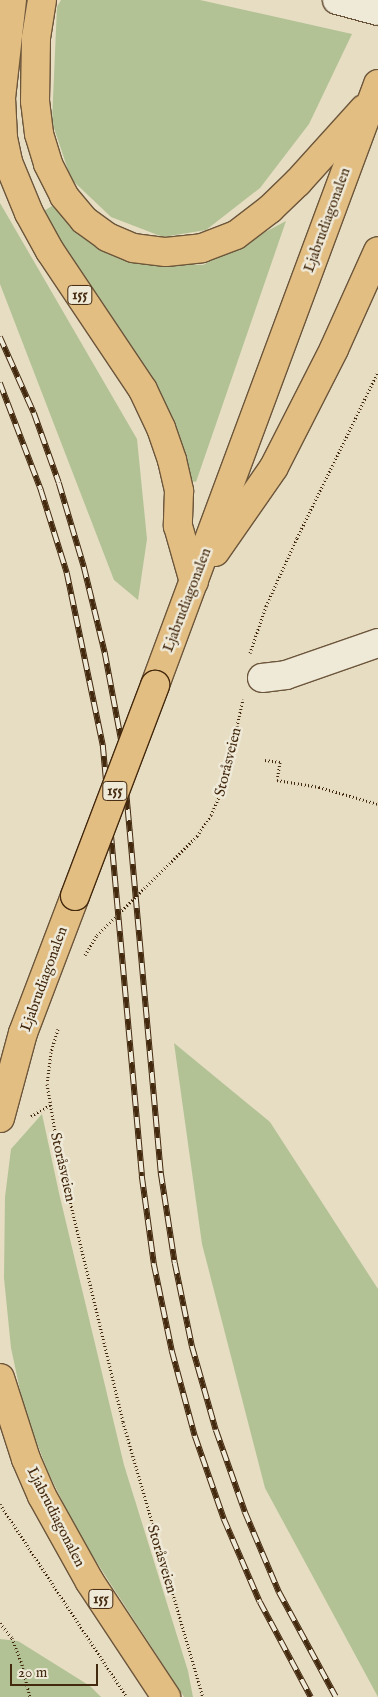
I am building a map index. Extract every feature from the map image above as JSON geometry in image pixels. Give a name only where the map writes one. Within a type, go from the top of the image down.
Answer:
[{"type":"main road","name":"155","points":[[12,0],[1,98],[3,138],[8,162],[25,204],[50,251],[143,390],[161,428],[172,460],[178,491],[178,526],[194,582]]},
{"type":"main road","name":"155","points":[[42,0],[36,38],[35,101],[39,134],[48,164],[64,196],[84,220],[107,237],[134,248],[166,252],[202,248],[236,235],[270,209],[298,182],[375,92]]},
{"type":"main road","name":"Ljabrudiagonalen","points":[[0,1118],[23,1033],[194,582],[375,92]]},
{"type":"main road","name":"155","points":[[194,582],[274,467],[334,349],[378,251]]},
{"type":"main road","name":"Ljabrudiagonalen","points":[[0,1378],[26,1459],[51,1512],[90,1582],[166,1697]]},
{"type":"street","points":[[344,2],[378,11]]},
{"type":"street","points":[[252,675],[286,675],[378,643]]},
{"type":"path","name":"Storåsveien","points":[[82,964],[97,935],[197,836],[211,815],[223,788],[252,675],[255,633],[279,576],[378,372]]},
{"type":"path","points":[[265,760],[280,762],[277,780],[319,787],[378,804]]},
{"type":"path","name":"Storåsveien","points":[[58,1026],[49,1060],[48,1084],[59,1155],[123,1422],[203,1697]]},
{"type":"path","points":[[0,1504],[127,1697]]},
{"type":"path","points":[[0,1624],[12,1638],[21,1661],[30,1697]]},
{"type":"green space","points":[[61,0],[200,0],[352,34],[309,124],[260,188],[206,230],[163,237],[111,217],[71,179],[52,122],[57,7]]},
{"type":"green space","points":[[0,203],[137,439],[147,539],[138,600],[114,580],[0,284]]},
{"type":"green space","points":[[52,206],[92,243],[135,261],[203,265],[286,221],[196,482],[192,481],[176,432],[159,393],[137,356],[57,241],[42,212]]},
{"type":"green space","points":[[174,1043],[270,1122],[378,1289],[378,1697],[265,1488],[202,1244]]},
{"type":"green space","points":[[42,1114],[124,1465],[188,1671],[193,1697],[184,1697],[79,1535],[48,1472],[24,1409],[11,1348],[4,1278],[5,1197],[11,1149]]},
{"type":"green space","points":[[0,1639],[18,1641],[90,1686],[101,1697],[0,1697]]},
{"type":"railway","points":[[0,337],[34,413],[59,483],[84,567],[105,653],[122,744],[161,1173],[175,1263],[192,1346],[216,1430],[245,1512],[279,1592],[336,1697]]},
{"type":"railway","points":[[0,383],[41,490],[67,573],[103,745],[142,1176],[154,1264],[172,1351],[195,1436],[224,1519],[260,1602],[311,1697]]}]
